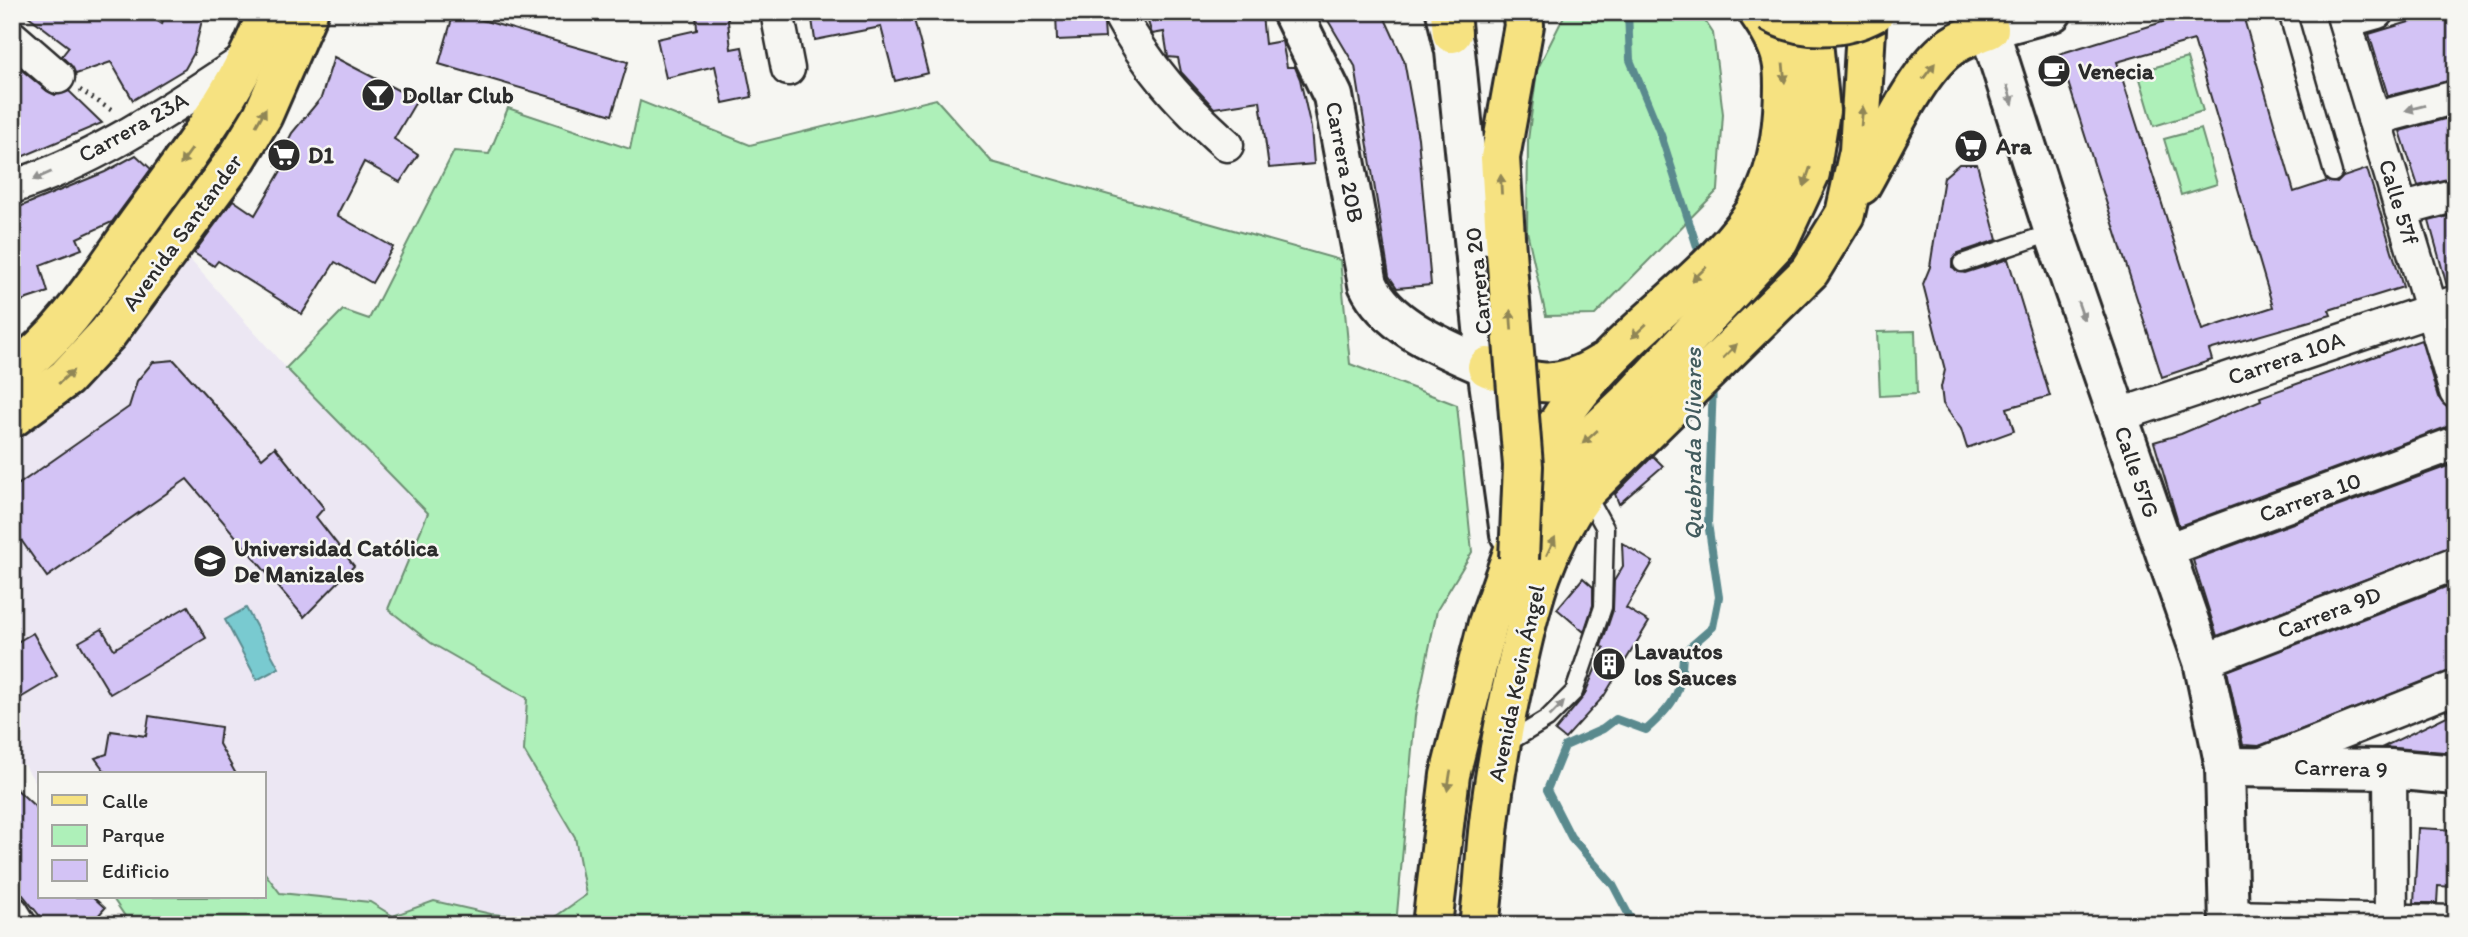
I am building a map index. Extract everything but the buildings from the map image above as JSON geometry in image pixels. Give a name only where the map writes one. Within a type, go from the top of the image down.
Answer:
[{"type":"main road","name":"Avenida Santander","points":[[12,373],[68,321],[205,130],[249,57],[267,12]]},
{"type":"main road","name":"Avenida Santander","points":[[12,418],[66,378],[108,333],[237,158],[263,115],[307,12]]},
{"type":"main road","points":[[1516,550],[1523,466],[1500,158],[1524,25],[1522,12]]},
{"type":"main road","points":[[1472,925],[1478,746],[1523,503],[1540,455],[1578,395],[1606,361],[1721,253],[1762,200],[1772,172],[1782,122],[1786,72],[1777,40],[1758,12]]},
{"type":"main road","points":[[1770,12],[1782,19],[1821,26],[1859,21],[1875,12]]},
{"type":"main road","name":"Avenida Kevin Ángel","points":[[1479,925],[1489,822],[1500,747],[1535,585],[1560,527],[1652,403],[1780,240],[1810,173],[1820,111],[1810,12]]},
{"type":"main road","name":"Avenida Kevin Ángel","points":[[1432,925],[1450,775],[1488,623],[1530,510],[1560,466],[1652,403],[1810,271],[1844,214],[1859,151],[1867,12]]},
{"type":"main road","points":[[1844,214],[1904,107],[1943,52],[1960,40],[2018,18]]},
{"type":"main road","points":[[1487,367],[1529,382],[1551,384],[1571,380],[1606,361]]},
{"type":"street","points":[[777,12],[788,69]]},
{"type":"street","points":[[1118,12],[1141,55],[1181,104],[1227,145]]},
{"type":"street","name":"Carrera 20B","points":[[1292,12],[1333,96],[1368,284],[1376,302],[1419,334],[1487,367]]},
{"type":"street","points":[[2343,17],[2377,12]]},
{"type":"street","name":"Calle 57f","points":[[2343,17],[2401,209],[2443,306],[2456,392]]},
{"type":"street","name":"Calle 57G","points":[[2018,18],[2054,232],[2241,767],[2229,921]]},
{"type":"street","name":"Carrera 20","points":[[1449,19],[1487,367],[1516,550]]},
{"type":"street","points":[[12,37],[58,77]]},
{"type":"street","name":"Carrera 23A","points":[[12,187],[35,180],[141,129],[249,57]]},
{"type":"street","points":[[2374,119],[2456,97]]},
{"type":"street","points":[[2401,209],[2456,195]]},
{"type":"street","name":"Carrera 10A","points":[[2117,416],[2443,306]]},
{"type":"street","name":"Carrera 10","points":[[2164,551],[2456,443]]},
{"type":"street","name":"Carrera 9D","points":[[2203,661],[2456,563]]},
{"type":"street","points":[[2241,767],[2456,687]]},
{"type":"street","name":"Carrera 9","points":[[2241,767],[2390,769],[2456,775]]},
{"type":"street","points":[[2390,769],[2391,920]]},
{"type":"street","points":[[12,912],[20,925]]},
{"type":"street","points":[[2229,921],[2456,922]]},
{"type":"lane","points":[[2287,12],[2333,173]]},
{"type":"lane","points":[[1962,263],[2054,232]]},
{"type":"lane","points":[[1500,747],[1547,719],[1574,692],[1603,607],[1605,528],[1585,492]]},
{"type":"path","points":[[58,77],[141,129]]},
{"type":"shaded area","name":"Universidad Católica De Manizales","points":[[186,255],[286,368],[428,513],[388,609],[431,643],[527,698],[524,751],[575,837],[586,895],[552,919],[491,914],[434,901],[393,916],[370,902],[280,893],[266,875],[266,772],[38,772],[38,786],[24,765],[12,763],[12,442],[104,368]]},
{"type":"green space","points":[[1566,12],[1699,12],[1713,33],[1723,114],[1718,190],[1595,315],[1546,316],[1527,231],[1528,140],[1537,70]]},
{"type":"green space","points":[[2187,58],[2203,111],[2154,126],[2138,72]]},
{"type":"green space","points":[[936,99],[992,162],[1340,260],[1350,364],[1457,405],[1472,552],[1437,610],[1415,716],[1396,925],[131,925],[113,898],[266,898],[266,875],[280,893],[370,902],[393,916],[434,901],[491,914],[552,919],[586,895],[575,837],[524,751],[527,698],[431,643],[388,609],[428,513],[286,368],[343,310],[369,319],[454,151],[489,154],[508,108],[630,149],[640,101],[750,145]]},
{"type":"green space","points":[[2201,129],[2217,184],[2181,195],[2164,139]]},
{"type":"green space","points":[[1915,331],[1917,394],[1880,396],[1877,332]]},
{"type":"water","points":[[246,608],[279,668],[257,680],[225,620]]},
{"type":"waterway","name":"Quebrada Olivares","points":[[1628,12],[1630,60],[1661,135],[1701,259]]},
{"type":"waterway","name":"Quebrada Olivares","points":[[1634,925],[1613,885],[1571,837],[1547,790],[1565,746],[1603,729],[1616,719],[1646,730],[1656,721],[1675,697],[1681,678],[1683,653],[1713,627],[1719,597],[1708,523],[1713,383]]},
{"type":"place","name":"Venecia","points":[[2054,71]]},
{"type":"place","name":"Dollar Club","points":[[378,95]]},
{"type":"place","name":"Ara","points":[[1971,146]]},
{"type":"place","name":"D1","points":[[284,155]]},
{"type":"place","name":"Universidad Católica De Manizales","points":[[210,561]]},
{"type":"place","name":"Lavautos los Sauces","points":[[1609,664]]}]
